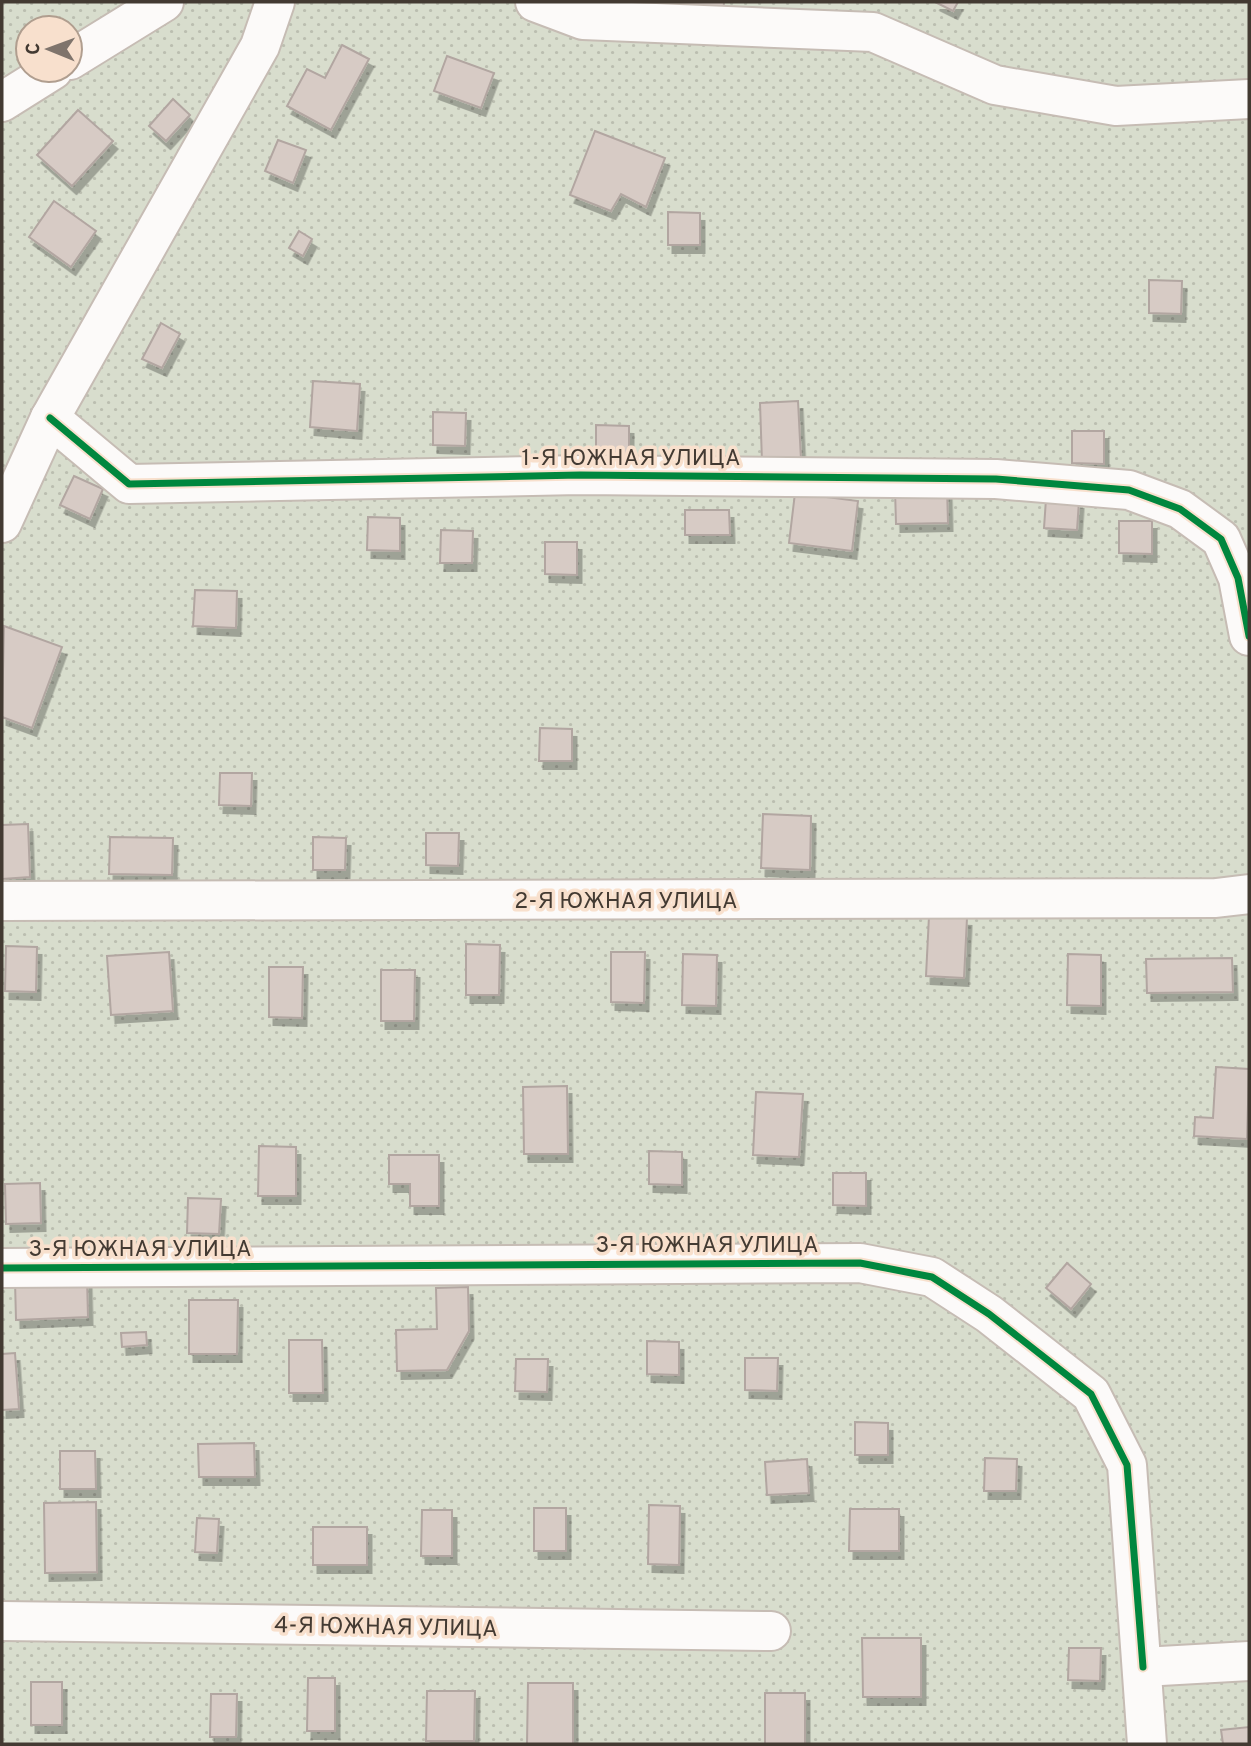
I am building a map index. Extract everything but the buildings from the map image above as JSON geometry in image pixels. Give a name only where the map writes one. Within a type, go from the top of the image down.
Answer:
[{"type":"street","points":[[84,51],[164,2]]},
{"type":"street","points":[[2,523],[51,418],[260,46],[275,2]]},
{"type":"street","points":[[535,2],[583,20],[773,14],[873,32],[995,85],[1116,106],[1249,99]]},
{"type":"street","points":[[2,102],[31,84]]},
{"type":"street","name":"1-Я ЮЖНАЯ УЛИЦА","points":[[51,418],[129,484],[580,475],[996,479],[1129,490],[1180,509],[1221,539],[1238,578],[1249,636]]},
{"type":"street","name":"2-Я ЮЖНАЯ УЛИЦА","points":[[2,901],[1216,898],[1249,894]]},
{"type":"street","name":"3-Я ЮЖНАЯ УЛИЦА","points":[[2,1268],[859,1263],[932,1277],[989,1314],[1091,1394],[1127,1465],[1147,1744]]},
{"type":"street","name":"4-Я ЮЖНАЯ УЛИЦА","points":[[2,1621],[771,1630]]},
{"type":"street","points":[[1143,1667],[1249,1661]]},
{"type":"green space","points":[[2,2],[1249,2],[1249,1744],[2,1744]]},
{"type":"cycle path","points":[[50,418],[129,484],[580,475],[996,479],[1129,490],[1180,509],[1221,539],[1238,578],[1249,636]]},
{"type":"cycle path","points":[[2,1268],[860,1263],[932,1277],[989,1314],[1091,1394],[1127,1465],[1143,1667]]}]
